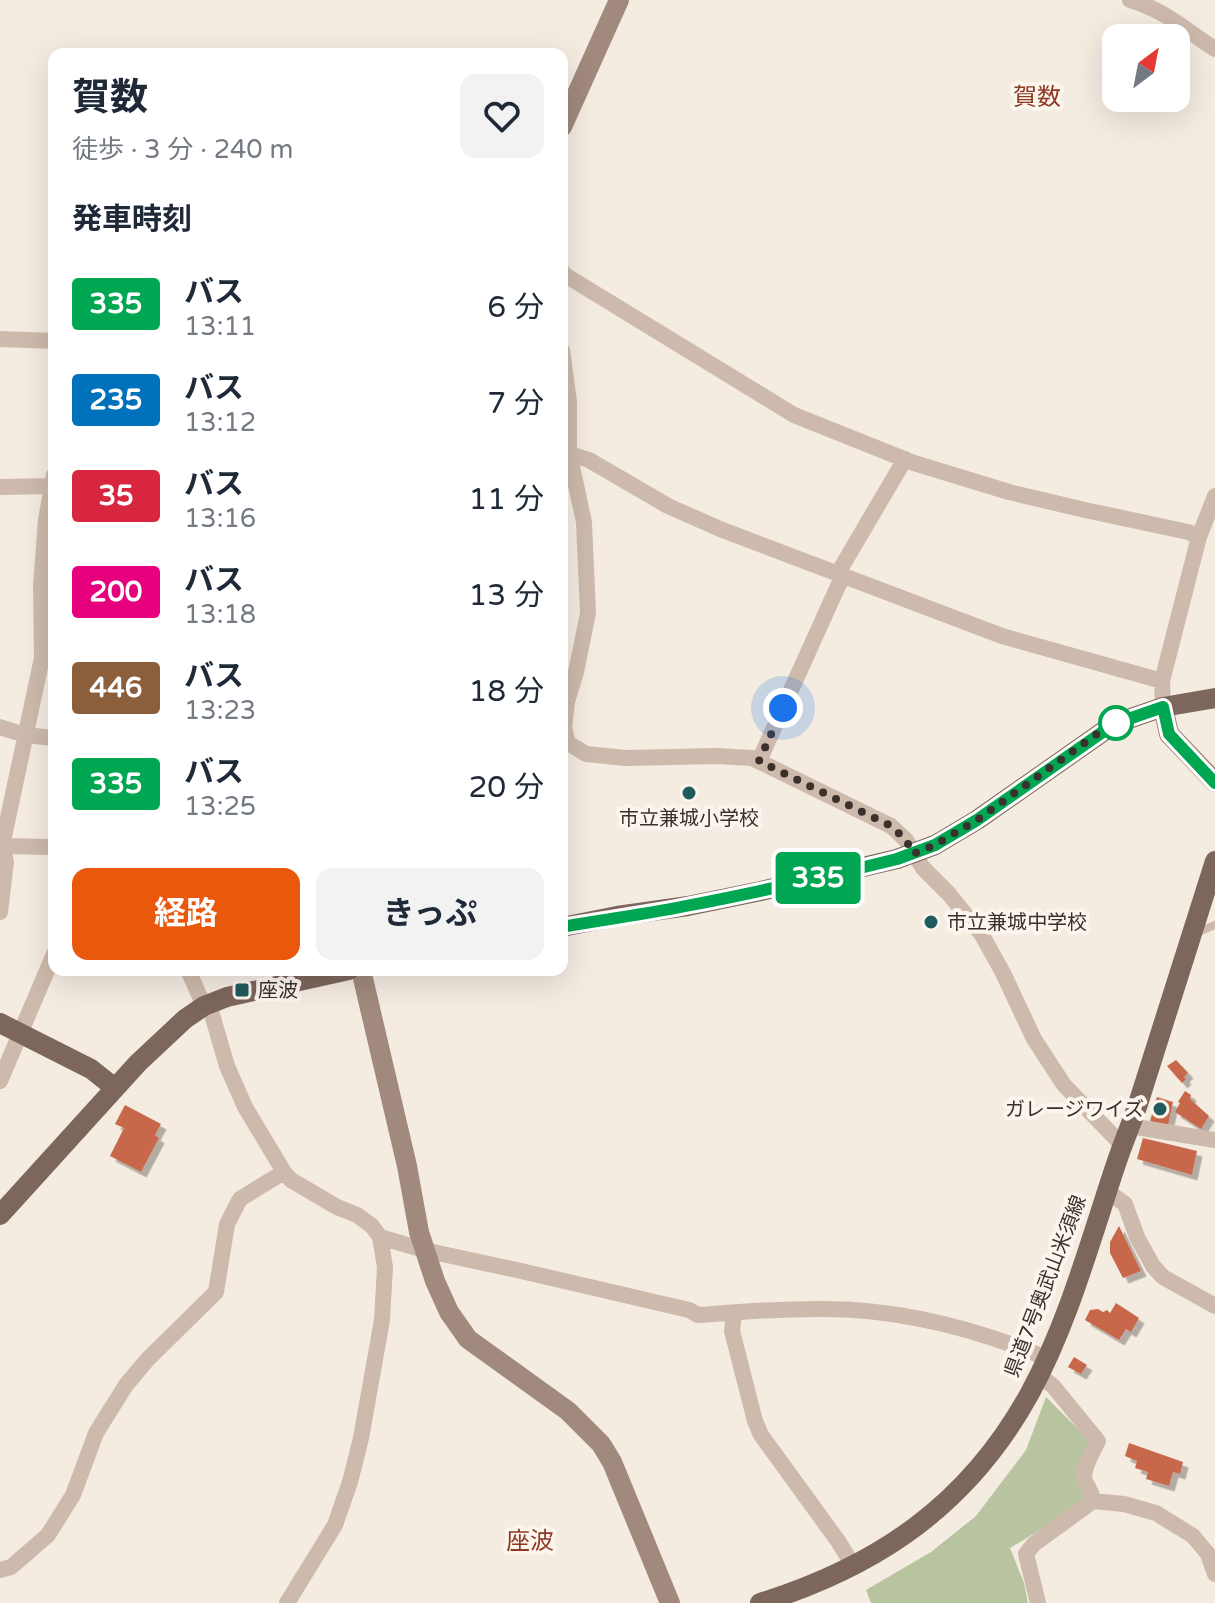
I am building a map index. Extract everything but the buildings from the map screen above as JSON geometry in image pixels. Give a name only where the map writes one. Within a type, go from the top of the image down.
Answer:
[{"type":"main road","points":[[568,926],[761,891],[913,854],[977,820],[1114,724],[1163,707],[1215,698]]},
{"type":"main road","name":"県道7号奥武山米須線","points":[[760,1603],[854,1567],[885,1549],[940,1508],[1006,1433],[1043,1367],[1068,1304],[1130,1126],[1215,861]]},
{"type":"main road","points":[[0,1215],[115,1088],[185,1019],[207,1005],[254,990],[320,976]]},
{"type":"main road","points":[[0,1023],[91,1069],[115,1088]]},
{"type":"street","points":[[568,114],[619,0]]},
{"type":"street","points":[[1130,0],[1151,6],[1215,49]]},
{"type":"street","points":[[568,279],[794,415],[905,459],[1009,492],[1199,537]]},
{"type":"street","points":[[0,339],[48,341]]},
{"type":"street","points":[[568,395],[568,414]]},
{"type":"street","points":[[568,453],[589,460],[668,506],[720,529],[1002,636],[1162,681]]},
{"type":"street","points":[[759,761],[841,574],[905,459]]},
{"type":"street","points":[[568,463],[584,522],[588,613],[568,699]]},
{"type":"street","points":[[0,487],[48,482]]},
{"type":"street","points":[[1215,496],[1199,537],[1162,681],[1163,707],[1169,734],[1215,782]]},
{"type":"street","points":[[0,912],[6,862],[1,846],[42,658],[41,585],[48,509]]},
{"type":"street","points":[[0,727],[25,735],[48,737]]},
{"type":"street","points":[[568,743],[586,754],[626,758],[752,758],[891,826],[906,840],[923,868],[982,935],[1034,1039],[1064,1085],[1122,1145]]},
{"type":"street","points":[[1,846],[48,847]]},
{"type":"street","points":[[0,1081],[48,969]]},
{"type":"street","points":[[191,976],[207,1005],[227,1066],[245,1107],[284,1172],[291,1180],[372,1226],[380,1237],[385,1267],[382,1320],[350,1482],[335,1525],[287,1603]]},
{"type":"street","points":[[362,976],[424,1250],[449,1312],[468,1339],[568,1411],[601,1444],[612,1462],[670,1603]]},
{"type":"street","points":[[1130,1126],[1215,1140]]},
{"type":"street","points":[[0,1570],[11,1567],[48,1535],[73,1495],[96,1433],[126,1385],[216,1292],[227,1224],[240,1199],[284,1172]]},
{"type":"street","points":[[1107,1191],[1125,1204],[1137,1237],[1163,1277],[1215,1306]]},
{"type":"street","points":[[380,1237],[424,1250],[689,1310],[698,1315],[827,1309],[951,1324],[996,1339],[1043,1367],[1053,1386],[1098,1441],[1084,1473],[1093,1501]]},
{"type":"street","points":[[734,1313],[732,1331],[761,1435],[854,1567]]},
{"type":"street","points":[[1038,1603],[1026,1554],[1034,1544],[1093,1501],[1124,1504],[1156,1513],[1193,1536],[1208,1554],[1215,1574]]},
{"type":"lane","points":[[1191,935],[1215,925]]},
{"type":"green space","points":[[1046,1397],[1092,1443],[1088,1501],[1010,1548],[1024,1583],[1028,1603],[871,1603],[866,1590],[931,1552],[976,1516],[1026,1450]]},
{"type":"bus line","name":"335","points":[[568,926],[761,891],[913,854],[977,820],[1114,724],[1163,707],[1169,734],[1215,783]]},
{"type":"place","name":"市立兼城小学校","points":[[689,793]]},
{"type":"place","name":"市立兼城中学校","points":[[931,922]]},
{"type":"place","name":"座波","points":[[242,990]]},
{"type":"place","name":"ガレージワイズ","points":[[1160,1109]]},
{"type":"district","name":"賀数","points":[[1037,97]]},
{"type":"district","name":"座波","points":[[530,1541]]},
{"type":"route","points":[[783,708],[759,761],[891,826],[906,840],[913,854],[977,820],[1116,723]]}]
